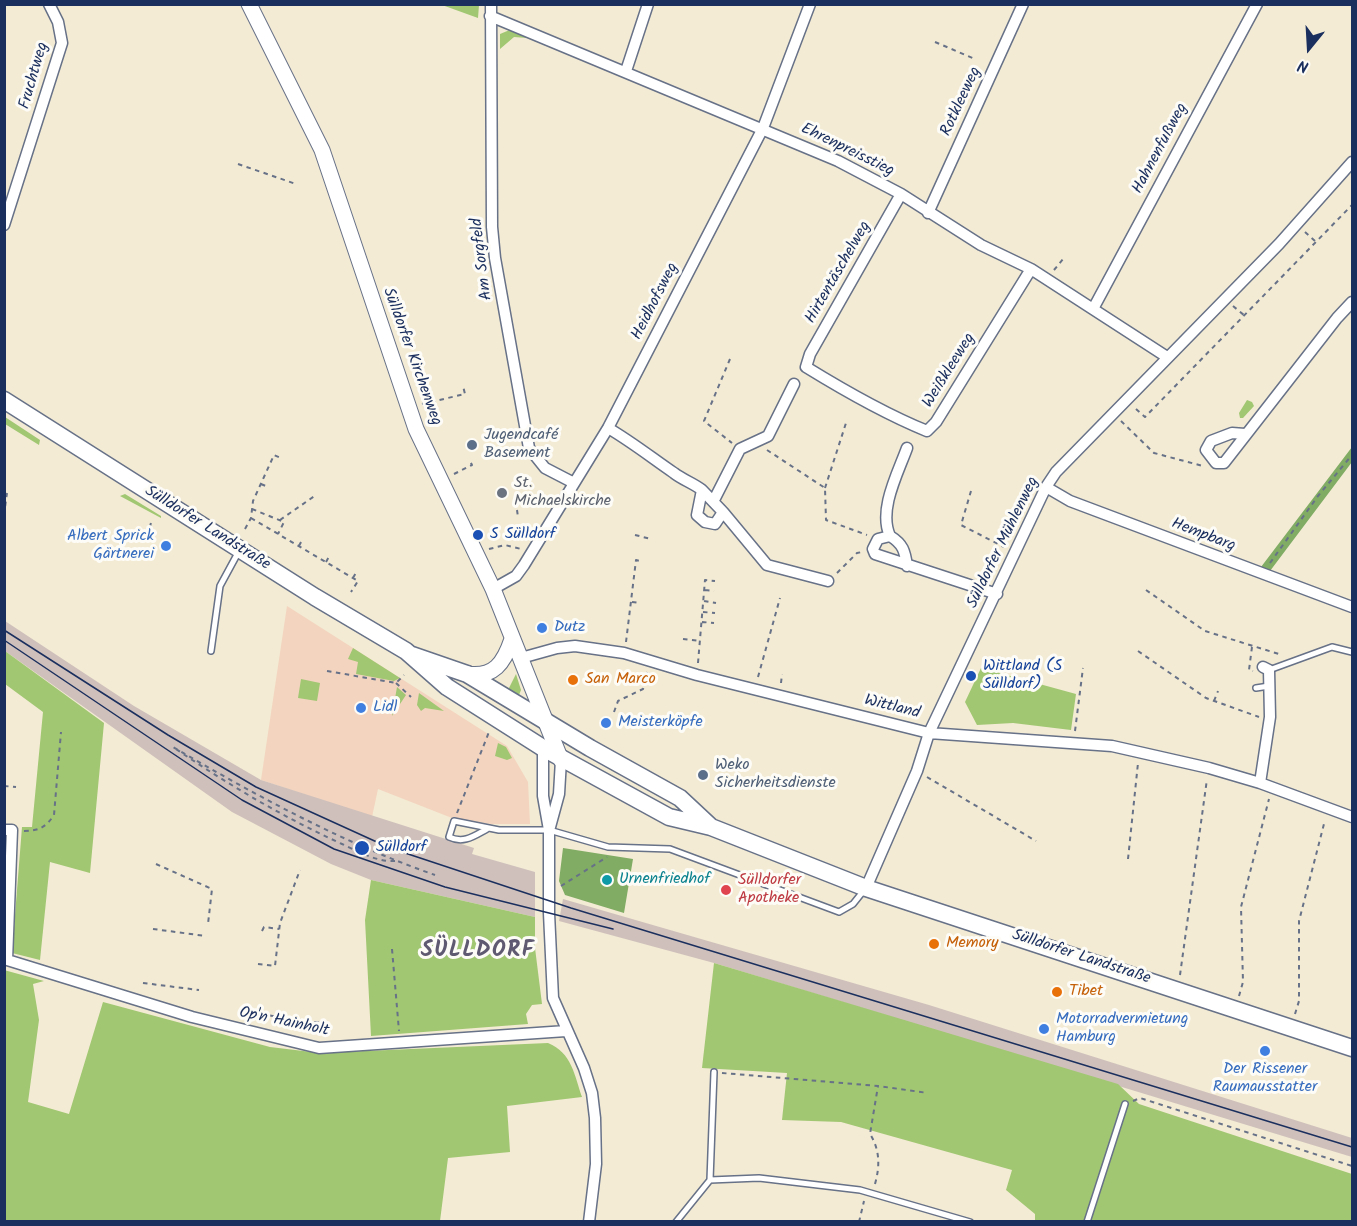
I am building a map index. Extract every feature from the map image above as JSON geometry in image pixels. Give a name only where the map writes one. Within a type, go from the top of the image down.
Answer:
[{"type":"main road","name":"Sülldorfer Landstraße","points":[[4,400],[410,654],[447,687],[543,748],[669,817],[711,827],[866,888],[1353,1048]]},
{"type":"main road","name":"Sülldorfer Landstraße","points":[[410,654],[467,674],[680,798],[711,827]]},
{"type":"street","name":"Fruchtweg","points":[[4,225],[62,43],[58,22],[49,4]]},
{"type":"street","name":"Sülldorfer Kirchenweg","points":[[249,4],[322,150],[408,407],[493,589],[561,759],[559,794],[549,830]]},
{"type":"street","name":"Am Sorgfeld","points":[[490,4],[492,227],[519,395],[529,448],[536,460],[545,468],[574,483]]},
{"type":"street","points":[[626,71],[648,4]]},
{"type":"street","name":"Heidhofsweg","points":[[493,589],[516,576],[608,428],[763,128],[810,4]]},
{"type":"street","name":"Rotkleeweg","points":[[928,213],[1023,4]]},
{"type":"street","name":"Hahnenfußweg","points":[[1093,309],[1257,4]]},
{"type":"street","name":"Ehrenpreisstieg","points":[[490,16],[838,161],[901,194],[981,245],[1031,269],[1167,357]]},
{"type":"street","name":"Sülldorfer Mühlenweg","points":[[866,888],[917,771],[929,733],[1046,487],[1056,472],[1297,224],[1353,162]]},
{"type":"street","name":"Hirtentäschelweg","points":[[806,367],[810,354],[901,194]]},
{"type":"street","name":"Weißkleeweg","points":[[806,367],[900,420],[927,431],[936,422],[1031,269]]},
{"type":"street","points":[[1245,434],[1232,433],[1211,441],[1206,450],[1216,463],[1224,463],[1353,302]]},
{"type":"street","points":[[714,500],[740,450],[768,436],[794,384]]},
{"type":"street","points":[[608,428],[642,448],[676,475],[691,481],[714,500],[767,565],[828,581]]},
{"type":"street","points":[[907,448],[891,490],[886,525],[890,536],[905,549],[907,566]]},
{"type":"street","name":"Hempbarg","points":[[1046,487],[1070,501],[1262,575],[1353,607]]},
{"type":"street","points":[[702,490],[697,515],[705,522],[715,524],[723,512]]},
{"type":"street","points":[[890,536],[875,544],[875,554],[997,594]]},
{"type":"street","points":[[467,674],[486,675],[496,669],[505,658],[512,639]]},
{"type":"street","name":"Wittland","points":[[521,658],[557,648],[575,646],[624,653],[697,675],[929,733],[1074,742],[1139,752],[1209,768],[1260,783],[1353,817]]},
{"type":"street","points":[[1260,783],[1270,717],[1270,686],[1266,669]]},
{"type":"street","name":"Sülldorfer Kirchenweg","points":[[544,720],[543,796],[549,830],[553,998],[584,1068],[592,1093],[595,1118],[596,1164],[588,1221]]},
{"type":"street","points":[[6,960],[8,830]]},
{"type":"street","name":"Op'n Hainholt","points":[[6,960],[192,1017],[299,1044],[338,1048],[566,1031]]},
{"type":"lane","points":[[211,651],[220,586],[240,549]]},
{"type":"lane","points":[[1266,669],[1332,647],[1353,652]]},
{"type":"lane","points":[[1256,688],[1270,686]]},
{"type":"lane","points":[[487,829],[466,840],[449,837],[454,821],[487,829],[549,830],[608,847],[670,849],[838,912],[853,904],[866,888]]},
{"type":"lane","points":[[676,1221],[710,1180],[714,1072]]},
{"type":"lane","points":[[1088,1221],[1125,1104]]},
{"type":"lane","points":[[710,1180],[759,1178],[869,1192],[970,1221]]},
{"type":"path","points":[[934,42],[975,59]]},
{"type":"path","points":[[238,164],[296,184]]},
{"type":"path","points":[[1126,399],[1145,417],[1353,205]]},
{"type":"path","points":[[1297,224],[1316,242]]},
{"type":"path","points":[[1046,279],[1063,259],[1066,261]]},
{"type":"path","points":[[730,359],[704,421],[740,450]]},
{"type":"path","points":[[408,407],[465,394],[463,386]]},
{"type":"path","points":[[1113,413],[1154,453],[1214,469],[1216,463]]},
{"type":"path","points":[[846,423],[825,488],[826,520],[875,544]]},
{"type":"path","points":[[755,443],[825,488]]},
{"type":"path","points":[[245,529],[274,455],[281,458]]},
{"type":"path","points":[[1262,575],[1332,478],[1353,455]]},
{"type":"path","points":[[441,480],[472,465],[470,461]]},
{"type":"path","points":[[261,484],[268,487]]},
{"type":"path","points":[[971,491],[961,525],[1015,552]]},
{"type":"path","points":[[4,515],[7,493]]},
{"type":"path","points":[[280,520],[316,495]]},
{"type":"path","points":[[252,509],[284,522],[278,534]]},
{"type":"path","points":[[517,510],[518,517]]},
{"type":"path","points":[[251,518],[358,581],[351,592]]},
{"type":"path","points":[[140,537],[147,538],[152,519]]},
{"type":"path","points":[[634,535],[651,539]]},
{"type":"path","points":[[299,546],[302,540]]},
{"type":"path","points":[[828,581],[857,553],[875,544]]},
{"type":"path","points":[[477,553],[505,545],[533,552]]},
{"type":"path","points":[[326,562],[330,555]]},
{"type":"path","points":[[624,653],[636,560],[640,561]]},
{"type":"path","points":[[353,578],[357,571]]},
{"type":"path","points":[[697,675],[705,580],[715,581]]},
{"type":"path","points":[[634,583],[642,583]]},
{"type":"path","points":[[704,590],[714,591]]},
{"type":"path","points":[[1146,590],[1205,631],[1279,652],[1288,662]]},
{"type":"path","points":[[633,593],[641,593]]},
{"type":"path","points":[[755,689],[780,598]]},
{"type":"path","points":[[703,601],[716,603]]},
{"type":"path","points":[[632,602],[640,603]]},
{"type":"path","points":[[702,612],[715,613]]},
{"type":"path","points":[[701,622],[714,623]]},
{"type":"path","points":[[683,639],[700,641]]},
{"type":"path","points":[[1138,651],[1214,701],[1263,718],[1270,717]]},
{"type":"path","points":[[614,712],[618,701],[643,689],[651,661]]},
{"type":"path","points":[[1076,729],[1083,668]]},
{"type":"path","points":[[327,671],[396,683],[411,697]]},
{"type":"path","points":[[396,683],[404,675]]},
{"type":"path","points":[[1214,701],[1218,692]]},
{"type":"path","points":[[8,830],[38,830],[48,825],[54,815],[61,732]]},
{"type":"path","points":[[454,821],[489,732]]},
{"type":"path","points":[[395,861],[386,862],[362,853],[279,814],[173,747],[282,809],[395,861],[435,875]]},
{"type":"path","points":[[1128,859],[1139,752]]},
{"type":"path","points":[[1184,965],[1190,897],[1209,768]]},
{"type":"path","points":[[917,771],[1036,842]]},
{"type":"path","points":[[4,786],[16,788]]},
{"type":"path","points":[[1243,982],[1241,907],[1273,788]]},
{"type":"path","points":[[1299,1001],[1299,921],[1328,808]]},
{"type":"path","points":[[549,894],[622,847]]},
{"type":"path","points":[[156,864],[212,889],[208,924]]},
{"type":"path","points":[[258,964],[274,966],[279,929],[300,870]]},
{"type":"path","points":[[262,931],[264,927],[279,929]]},
{"type":"path","points":[[153,929],[206,936]]},
{"type":"path","points":[[392,949],[400,1043]]},
{"type":"path","points":[[143,982],[199,990]]},
{"type":"path","points":[[252,1013],[322,1023]]},
{"type":"path","points":[[714,1072],[878,1086],[928,1093]]},
{"type":"path","points":[[859,1221],[879,1167],[876,1144],[870,1134],[878,1086]]},
{"type":"path","points":[[1125,1104],[1140,1098],[1353,1166]]},
{"type":"shaded area","points":[[287,606],[507,746],[528,782],[530,824],[491,824],[452,818],[378,789],[372,817],[261,780]]},
{"type":"shaded area","points":[[5,621],[134,706],[261,780],[474,848],[472,854],[535,872],[535,917],[371,880],[331,864],[232,812],[5,651]]},
{"type":"shaded area","points":[[563,899],[929,1005],[1352,1138],[1352,1157],[714,963],[559,921]]},
{"type":"green space","points":[[442,5],[479,5],[478,18]]},
{"type":"green space","points":[[512,29],[526,33],[527,38],[514,37],[500,49],[500,34]]},
{"type":"green space","points":[[1247,400],[1254,406],[1243,418],[1240,418],[1239,413]]},
{"type":"green space","points":[[5,417],[40,440],[39,445],[5,424]]},
{"type":"green space","points":[[1352,447],[1352,462],[1270,571],[1261,567]]},
{"type":"green space","points":[[125,494],[161,516],[161,518],[120,496]]},
{"type":"green space","points":[[353,648],[400,678],[394,681],[356,674],[358,662],[348,659]]},
{"type":"green space","points":[[5,651],[104,723],[90,873],[50,862],[40,960],[12,953],[22,827],[32,827],[43,712],[5,684]]},
{"type":"green space","points":[[981,668],[1076,694],[1071,730],[1013,723],[977,725],[965,702]]},
{"type":"green space","points":[[516,674],[521,690],[519,695],[508,690]]},
{"type":"green space","points":[[301,679],[320,683],[317,701],[298,698]]},
{"type":"green space","points":[[397,687],[406,695],[392,716]]},
{"type":"green space","points":[[419,693],[444,711],[425,708],[421,711],[417,705]]},
{"type":"green space","points":[[498,743],[506,747],[512,758],[507,760],[495,756]]},
{"type":"green space","points":[[563,848],[633,859],[624,913],[565,895],[559,881]]},
{"type":"green space","points":[[371,880],[535,917],[535,948],[542,1004],[532,1005],[526,1014],[528,1024],[371,1036],[365,920]]},
{"type":"green space","points":[[714,963],[1118,1084],[1139,1104],[1352,1174],[1352,1221],[1035,1221],[1035,1214],[1006,1190],[1012,1170],[841,1122],[782,1120],[787,1073],[702,1068]]},
{"type":"green space","points":[[4,970],[44,981],[33,984],[39,1020],[28,1102],[69,1114],[103,1002],[270,1047],[320,1053],[548,1043],[556,1047],[567,1058],[582,1097],[507,1106],[510,1152],[448,1158],[440,1221],[5,1221]]},
{"type":"tram line","points":[[4,630],[168,735],[256,787],[390,848],[571,908],[1352,1147]]},
{"type":"tram line","points":[[4,640],[242,800],[334,849],[445,887],[613,929]]},
{"type":"place","name":"Jugendcafé Basement","points":[[472,445]]},
{"type":"place","name":"St. Michaelskirche","points":[[502,493]]},
{"type":"place","name":"S Sülldorf","points":[[478,535]]},
{"type":"place","name":"Albert Sprick Gärtnerei","points":[[166,546]]},
{"type":"place","name":"Dutz","points":[[542,628]]},
{"type":"place","name":"Wittland (S Sülldorf)","points":[[971,676]]},
{"type":"place","name":"San Marco","points":[[573,680]]},
{"type":"place","name":"Lidl","points":[[361,708]]},
{"type":"place","name":"Meisterköpfe","points":[[606,723]]},
{"type":"place","name":"Weko Sicherheitsdienste","points":[[703,775]]},
{"type":"place","name":"Sülldorf","points":[[362,848]]},
{"type":"place","name":"Urnenfriedhof","points":[[607,880]]},
{"type":"place","name":"Sülldorfer Apotheke","points":[[726,890]]},
{"type":"place","name":"Memory","points":[[934,944]]},
{"type":"place","name":"Tibet","points":[[1057,992]]},
{"type":"place","name":"Motorradvermietung Hamburg","points":[[1044,1029]]},
{"type":"place","name":"Der Rissener Raumausstatter","points":[[1265,1051]]},
{"type":"district","name":"SÜLLDORF","points":[[478,952]]}]
